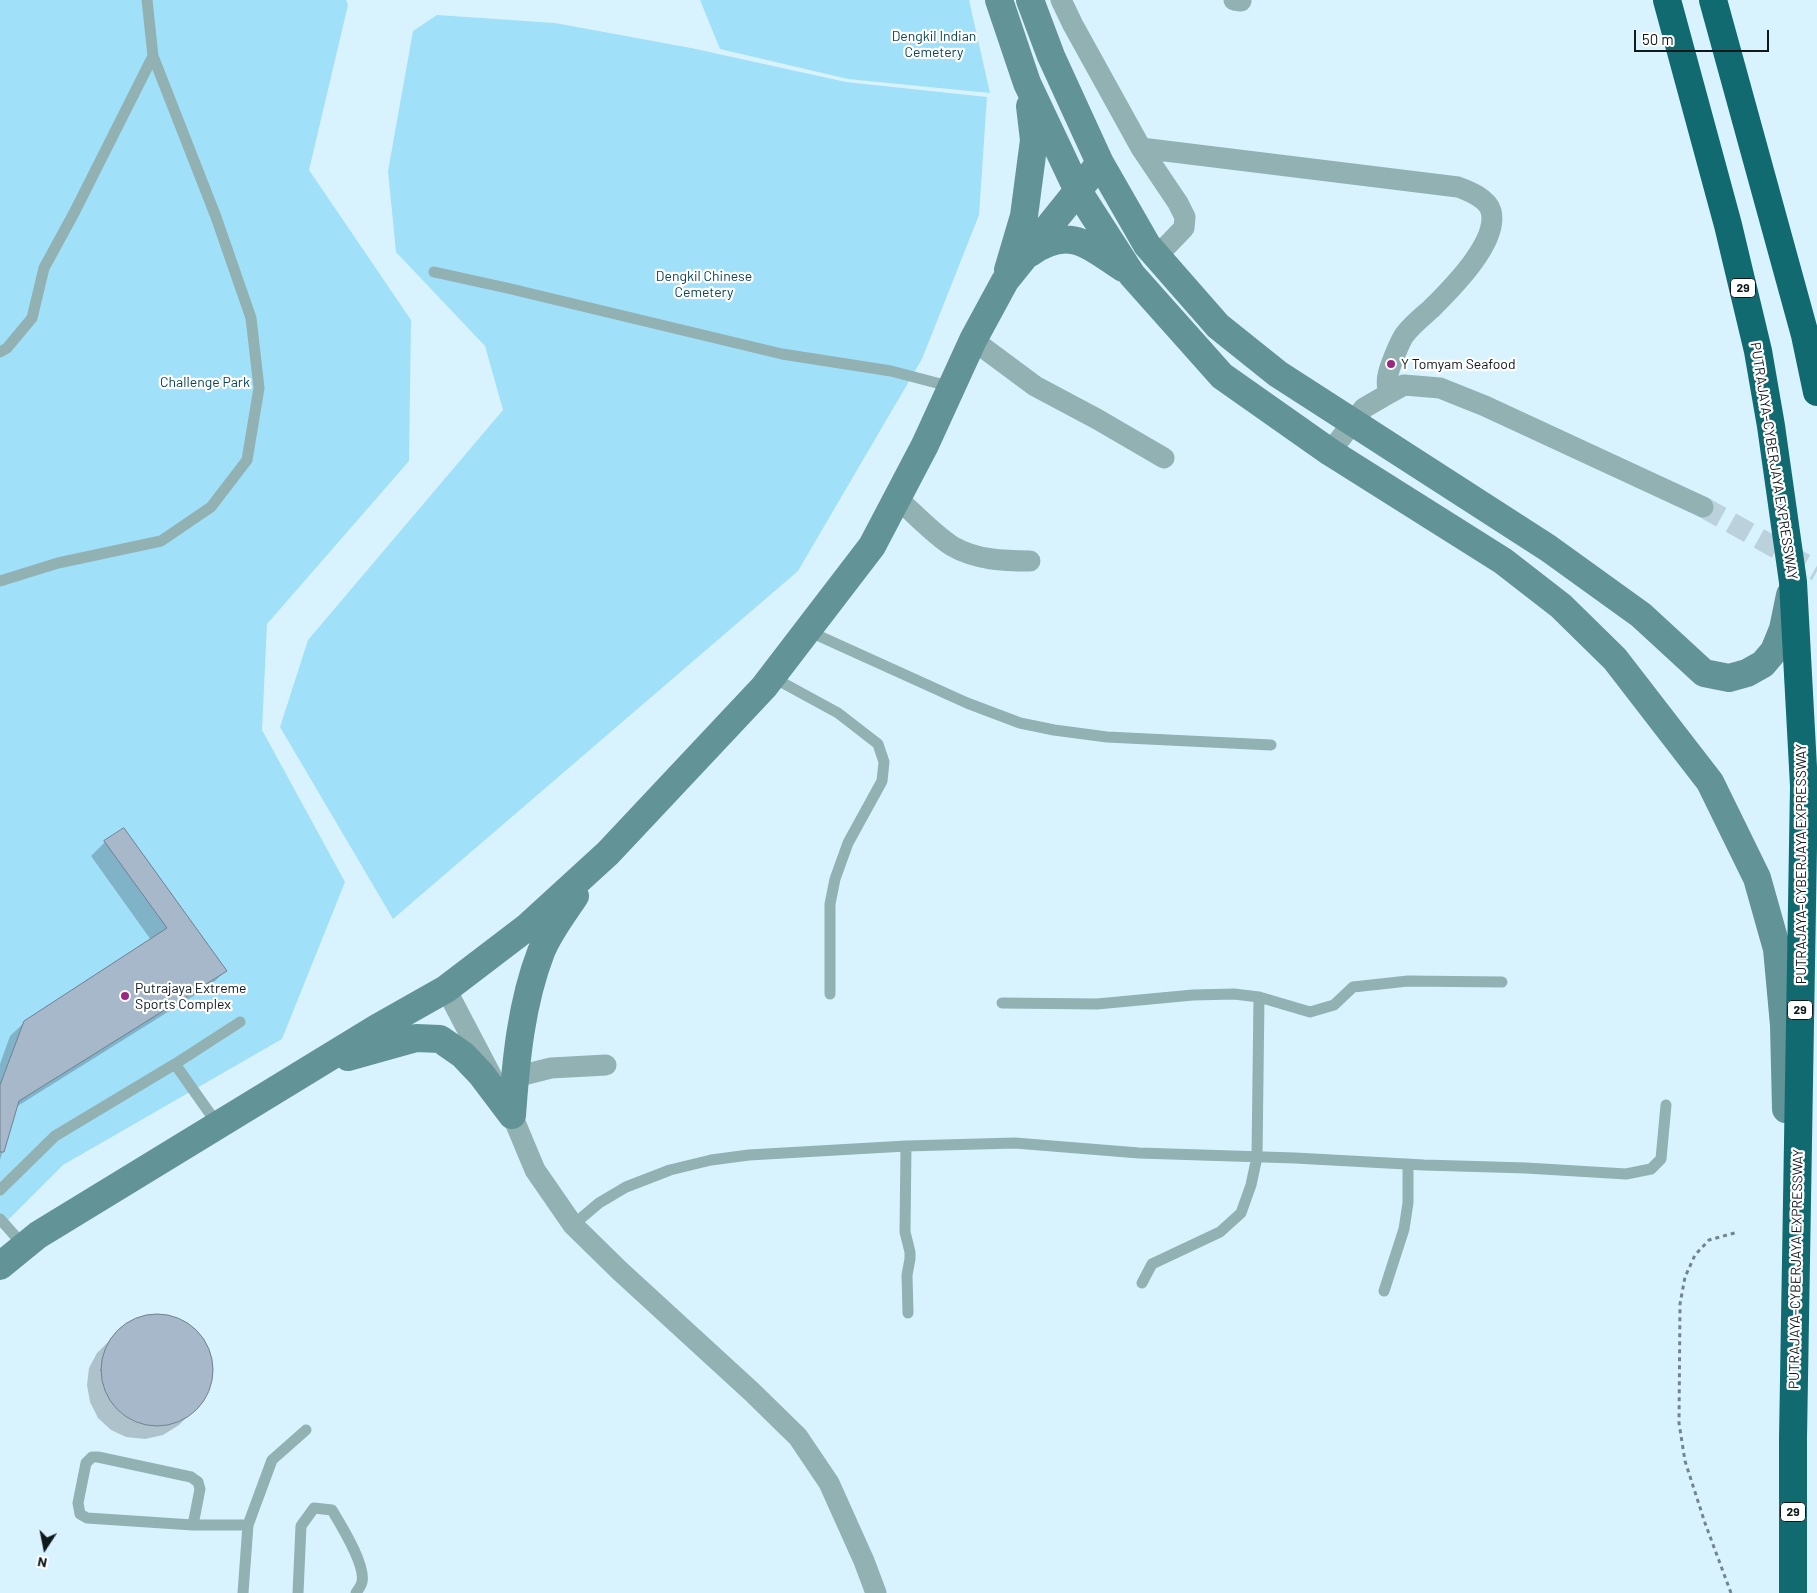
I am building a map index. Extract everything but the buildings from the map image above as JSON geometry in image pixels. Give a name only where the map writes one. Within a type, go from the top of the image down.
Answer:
[{"type":"highway","points":[[1661,0],[1680,45]]},
{"type":"highway","name":"PUTRAJAYA–CYBERJAYA EXPRESSWAY","points":[[1667,0],[1728,225],[1758,351],[1771,426],[1793,582],[1804,786],[1793,1438],[1793,1591]]},
{"type":"highway","points":[[1714,5],[1805,335],[1817,392]]},
{"type":"main road","points":[[999,0],[1027,83],[1078,191],[1132,275],[1222,376],[1330,452],[1503,561],[1561,606],[1615,659],[1710,782],[1757,878],[1777,950],[1784,1025],[1793,1438]]},
{"type":"main road","points":[[1030,0],[1051,56],[1100,163],[1147,245],[1218,326],[1278,374],[1351,423],[1548,548],[1641,615],[1704,673],[1729,678],[1747,673],[1763,664],[1774,651],[1782,629],[1793,582]]},
{"type":"main road","points":[[1005,281],[1024,216],[1034,140],[1027,83]]},
{"type":"main road","points":[[0,1266],[38,1235],[377,1028],[446,989],[526,928],[608,853],[707,749],[772,677],[872,546],[925,445],[974,340],[1005,281],[1100,163]]},
{"type":"main road","points":[[1005,281],[1031,252],[1055,240],[1069,239],[1083,242],[1132,275]]},
{"type":"main road","points":[[512,1115],[521,1028],[530,988],[542,951],[560,917],[608,853]]},
{"type":"main road","points":[[320,1064],[416,1038],[440,1039],[463,1055],[481,1074],[512,1115]]},
{"type":"street","points":[[1061,0],[1141,148],[1178,203],[1185,217],[1184,228],[1157,256]]},
{"type":"street","points":[[1141,148],[1458,187],[1471,192],[1483,200],[1491,209],[1492,221],[1488,238],[1475,261],[1405,334],[1388,375],[1388,394]]},
{"type":"street","points":[[974,340],[1035,386],[1164,458]]},
{"type":"street","points":[[1330,452],[1364,408],[1388,394],[1404,385],[1440,388],[1484,406],[1704,507]]},
{"type":"street","points":[[897,498],[952,546],[986,558],[1004,561],[1030,561]]},
{"type":"street","points":[[446,989],[512,1115],[535,1170],[573,1225],[620,1271],[752,1392],[798,1438],[829,1483],[864,1561],[876,1593]]},
{"type":"street","points":[[515,1077],[551,1068],[606,1065]]},
{"type":"lane","points":[[0,581],[58,563],[161,541],[211,507],[247,460],[259,388],[251,318],[216,216],[153,56],[147,0]]},
{"type":"lane","points":[[0,352],[7,348],[32,318],[44,268],[74,213],[153,56]]},
{"type":"lane","points":[[434,272],[782,354],[891,371],[952,387]]},
{"type":"lane","points":[[808,631],[967,703],[1020,723],[1107,737],[1271,745]]},
{"type":"lane","points":[[772,677],[838,713],[878,744],[884,762],[882,781],[848,843],[835,879],[830,904],[830,994]]},
{"type":"lane","points":[[1002,1003],[1097,1004],[1193,995],[1234,994],[1259,997],[1310,1012],[1334,1005],[1353,987],[1408,981],[1502,982]]},
{"type":"lane","points":[[1142,1283],[1152,1264],[1220,1232],[1241,1213],[1251,1185],[1257,1157],[1259,997]]},
{"type":"lane","points":[[0,1190],[55,1136],[175,1064],[240,1022]]},
{"type":"lane","points":[[175,1064],[218,1126]]},
{"type":"lane","points":[[573,1225],[599,1203],[626,1187],[670,1170],[711,1160],[749,1155],[906,1146],[1016,1144],[1139,1153],[1526,1168],[1626,1174],[1651,1169],[1661,1159],[1666,1105]]},
{"type":"lane","points":[[906,1146],[905,1232],[910,1252],[907,1275],[908,1313]]},
{"type":"lane","points":[[1384,1291],[1404,1229],[1408,1203],[1408,1164]]},
{"type":"lane","points":[[0,1219],[24,1246]]},
{"type":"lane","points":[[244,1593],[248,1525],[272,1460],[306,1430]]},
{"type":"lane","points":[[193,1526],[200,1489],[198,1482],[190,1477],[98,1457],[92,1457],[86,1463],[78,1503],[80,1514],[87,1518],[193,1526],[248,1525]]},
{"type":"lane","points":[[298,1593],[301,1526],[314,1508],[332,1510],[350,1539],[362,1572],[362,1582],[356,1593]]},
{"type":"path","points":[[1731,1593],[1705,1524],[1685,1461],[1679,1423],[1680,1304],[1685,1277],[1695,1255],[1709,1240],[1738,1232]]},
{"type":"green space","name":"Challenge Park","points":[[0,0],[346,0],[348,5],[309,170],[411,320],[409,461],[267,624],[262,730],[345,882],[282,1039],[63,1165],[0,1228]]},
{"type":"green space","name":"Dengkil Indian Cemetery","points":[[700,0],[969,0],[990,93],[848,79],[720,49]]},
{"type":"green space","name":"Dengkil Chinese Cemetery","points":[[437,15],[555,23],[691,48],[846,82],[987,97],[979,215],[922,359],[798,571],[393,919],[280,727],[308,640],[503,410],[485,346],[396,252],[388,171],[413,31]]},
{"type":"tunnel","points":[[1703,507],[1817,571]]},
{"type":"place","name":"Y Tomyam Seafood","points":[[1391,364]]},
{"type":"place","name":"Putrajaya Extreme Sports Complex","points":[[125,996]]}]
